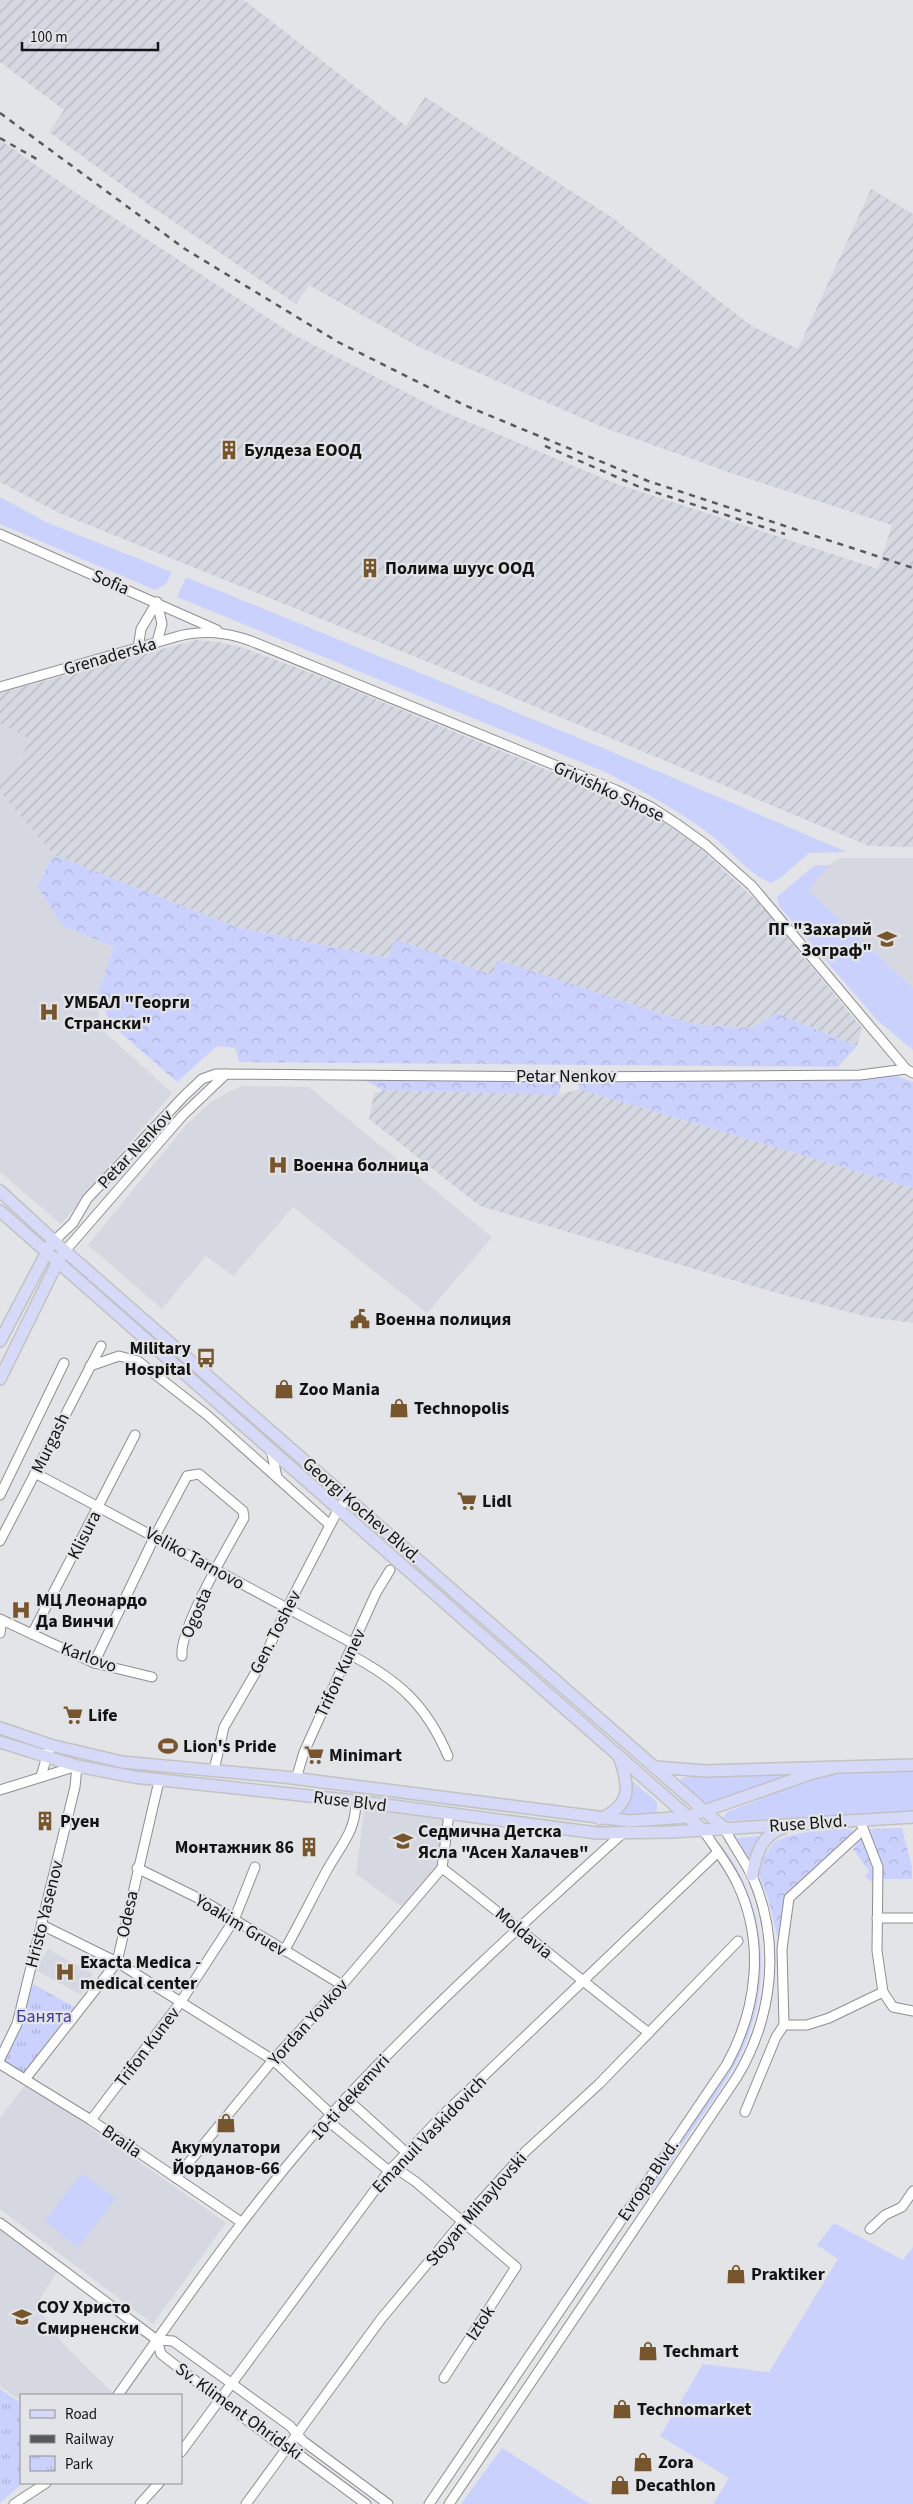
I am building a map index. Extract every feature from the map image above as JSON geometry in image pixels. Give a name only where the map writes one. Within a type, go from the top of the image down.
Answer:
[{"type":"main road","name":"Georgi Kochev Blvd.","points":[[0,1191],[65,1251],[724,1828]]},
{"type":"main road","name":"Georgi Kochev Blvd.","points":[[0,1211],[703,1830]]},
{"type":"main road","points":[[0,1341],[45,1252],[54,1241]]},
{"type":"main road","points":[[0,1379],[57,1262],[65,1251]]},
{"type":"main road","name":"Ruse Blvd","points":[[0,1728],[50,1745],[122,1762],[296,1779],[599,1819],[629,1821],[687,1817]]},
{"type":"main road","name":"Ruse Blvd","points":[[0,1742],[77,1766],[159,1780],[356,1801],[589,1832],[622,1834],[703,1830]]},
{"type":"main road","points":[[599,1819],[616,1810],[625,1795],[627,1779],[620,1757]]},
{"type":"main road","name":"Ruse Blvd.","points":[[655,1768],[705,1771],[913,1765]]},
{"type":"main road","name":"Ruse Blvd.","points":[[687,1817],[706,1812],[810,1774],[837,1768]]},
{"type":"main road","name":"Ruse Blvd.","points":[[703,1830],[793,1824],[862,1825],[913,1817]]},
{"type":"main road","points":[[752,1876],[758,1852],[765,1839],[777,1829],[793,1824]]},
{"type":"street","name":"Sofia","points":[[0,534],[157,602],[220,632]]},
{"type":"street","points":[[157,602],[162,624],[157,642]]},
{"type":"street","points":[[138,648],[141,629],[157,602]]},
{"type":"street","name":"Grenaderska","points":[[0,687],[191,633],[220,632]]},
{"type":"street","name":"Grivishko Shose","points":[[220,632],[250,641],[651,807],[706,845],[752,886],[909,1071]]},
{"type":"street","name":"Petar Nenkov","points":[[54,1241],[73,1223],[87,1200],[202,1079],[216,1074],[556,1077],[850,1075],[909,1071]]},
{"type":"street","name":"Petar Nenkov","points":[[65,1251],[183,1115],[226,1074]]},
{"type":"street","name":"Murgash","points":[[0,1541],[101,1346]]},
{"type":"street","points":[[90,1366],[119,1356],[138,1361],[207,1415],[330,1525]]},
{"type":"street","points":[[0,1495],[64,1363]]},
{"type":"street","name":"Klisura","points":[[32,1634],[135,1436]]},
{"type":"street","points":[[271,1449],[277,1477]]},
{"type":"street","name":"Veliko Tarnovo","points":[[35,1473],[354,1644]]},
{"type":"street","name":"Ogosta","points":[[155,1536],[188,1476],[199,1474],[242,1511],[244,1518],[215,1569],[183,1639],[182,1656]]},
{"type":"street","name":"Gen. Toshev","points":[[214,1770],[224,1727],[264,1658],[287,1608],[330,1525],[347,1498]]},
{"type":"street","points":[[94,1663],[155,1536]]},
{"type":"street","name":"Trifon Kunev","points":[[296,1779],[304,1752],[376,1592],[390,1570]]},
{"type":"street","points":[[0,1633],[1,1619]]},
{"type":"street","name":"Karlovo","points":[[1,1619],[94,1663],[152,1677]]},
{"type":"street","points":[[349,1654],[393,1680],[413,1700],[430,1718],[448,1756]]},
{"type":"street","points":[[41,1776],[50,1745]]},
{"type":"street","points":[[0,1790],[77,1766]]},
{"type":"street","name":"Hristo Yasenov","points":[[0,2059],[17,2024],[75,1787],[77,1766]]},
{"type":"street","name":"Odesa","points":[[26,2078],[117,1962],[137,1868],[159,1780]]},
{"type":"street","points":[[284,1951],[326,1873],[352,1831],[356,1815],[356,1801]]},
{"type":"street","points":[[442,1868],[449,1814]]},
{"type":"street","points":[[745,2112],[776,2037],[784,2025],[782,1949],[789,1898],[862,1825],[878,1867],[877,1951],[883,1992],[893,2007],[913,2011]]},
{"type":"street","name":"Evropa Blvd.","points":[[449,2504],[629,2240],[737,2077],[749,2055],[763,2020],[770,1965],[764,1913],[752,1876],[724,1828]]},
{"type":"street","name":"Evropa Blvd.","points":[[429,2504],[727,2064],[741,2036],[752,1995],[753,1940],[746,1907],[739,1886],[703,1830]]},
{"type":"street","name":"10-ti dekemvri","points":[[119,2394],[241,2222],[346,2098],[519,1927],[622,1834]]},
{"type":"street","name":"Emanuil Vaskidovich","points":[[182,2451],[230,2383],[389,2171],[408,2154],[446,2112],[581,1981],[718,1852]]},
{"type":"street","name":"Trifon Kunev","points":[[91,2120],[180,2003],[234,1920],[255,1867]]},
{"type":"street","name":"Yoakim Gruev","points":[[137,1868],[202,1900],[284,1951],[342,1984]]},
{"type":"street","name":"Moldavia","points":[[442,1868],[519,1927],[581,1981],[649,2033]]},
{"type":"street","name":"Yordan Yovkov","points":[[176,2178],[273,2060],[342,1984],[442,1868]]},
{"type":"street","points":[[877,1918],[913,1918]]},
{"type":"street","points":[[42,1925],[117,1962],[273,2060],[330,2118],[389,2171],[400,2171],[416,2182],[462,2222]]},
{"type":"street","name":"Stoyan Mihaylovski","points":[[246,2504],[381,2319],[462,2222],[526,2151],[599,2084],[738,1941]]},
{"type":"street","points":[[784,2025],[807,2025],[829,2018],[883,1992]]},
{"type":"street","name":"Braila","points":[[0,2064],[26,2078],[91,2120],[241,2222]]},
{"type":"street","points":[[346,2098],[408,2154]]},
{"type":"street","points":[[870,2229],[885,2215],[902,2207],[913,2191]]},
{"type":"street","name":"Sv. Kliment Ohridski","points":[[0,2222],[157,2340],[161,2354],[219,2399],[276,2442],[366,2504]]},
{"type":"street","name":"Iztok","points":[[444,2378],[516,2268],[462,2222]]},
{"type":"street","points":[[157,2340],[173,2341],[290,2426],[297,2434],[388,2504]]},
{"type":"street","points":[[14,2504],[44,2484]]},
{"type":"street","points":[[140,2504],[158,2484]]},
{"type":"shaded area","points":[[0,0],[244,0],[406,126],[425,97],[613,218],[750,325],[798,349],[871,189],[913,214],[913,847],[869,846],[438,666],[59,513],[0,482],[0,140],[73,191],[294,335],[440,410],[617,484],[878,569],[892,525],[737,475],[605,428],[417,346],[309,285],[296,304],[152,207],[49,132],[64,110],[0,62]]},
{"type":"shaded area","points":[[196,640],[218,642],[244,648],[329,680],[649,812],[699,847],[759,903],[862,1028],[857,1046],[776,1013],[752,1028],[693,1024],[498,960],[492,975],[396,939],[387,958],[236,927],[54,855],[0,792],[0,786],[32,740],[0,723],[0,693]]},
{"type":"shaded area","points":[[0,723],[33,740],[0,786]]},
{"type":"shaded area","name":"УМБАЛ \"Георги Странски\"","points":[[0,792],[54,855],[37,886],[63,926],[114,947],[97,996],[100,1028],[172,1093],[61,1224],[0,1172]]},
{"type":"shaded area","name":"ПГ \"Захарий Зограф\"","points":[[841,858],[913,858],[913,988],[808,890],[829,865]]},
{"type":"shaded area","name":"Военна болница","points":[[241,1086],[309,1087],[492,1237],[427,1313],[293,1207],[233,1276],[206,1256],[162,1309],[88,1245],[187,1124],[212,1101]]},
{"type":"shaded area","points":[[579,1089],[913,1188],[913,1323],[868,1317],[773,1292],[480,1206],[369,1119],[374,1094],[383,1090],[559,1095]]},
{"type":"shaded area","name":"Седмична Детска Ясла \"Асен Халачев\"","points":[[365,1802],[449,1814],[442,1868],[405,1909],[356,1874]]},
{"type":"shaded area","name":"Exacta Medica - medical center","points":[[48,1949],[93,1974],[81,1995],[36,1970]]},
{"type":"shaded area","points":[[27,2083],[226,2223],[153,2324],[0,2209],[0,2118]]},
{"type":"shaded area","name":"СОУ Христо Смирненски","points":[[0,2219],[60,2267],[36,2305],[63,2344],[114,2394],[20,2394],[20,2400],[0,2386]]},
{"type":"green space","points":[[0,497],[48,523],[172,572],[166,584],[155,590],[0,524]]},
{"type":"green space","points":[[186,577],[603,748],[847,852],[809,853],[779,879],[771,883],[756,875],[717,840],[691,820],[605,772],[177,597]]},
{"type":"green space","points":[[54,855],[236,927],[387,958],[396,939],[492,975],[498,960],[693,1024],[752,1028],[776,1013],[857,1046],[838,1067],[239,1062],[235,1048],[217,1046],[177,1082],[113,1026],[97,996],[114,947],[63,926],[37,886]]},
{"type":"green space","points":[[815,865],[829,865],[808,890],[913,988],[913,1050],[878,1021],[779,906],[777,897]]},
{"type":"green space","points":[[578,1074],[891,1074],[913,1082],[913,1188],[579,1089]]},
{"type":"green space","points":[[367,1075],[562,1079],[559,1095],[383,1090],[366,1081]]},
{"type":"green space","points":[[854,1771],[913,1772],[913,1811],[727,1821],[723,1818],[727,1812],[815,1778]]},
{"type":"green space","points":[[783,1774],[782,1779],[709,1803],[700,1801],[679,1782],[682,1778],[687,1777]]},
{"type":"green space","points":[[631,1780],[657,1802],[657,1811],[652,1814],[619,1814]]},
{"type":"green space","points":[[902,1828],[912,1867],[912,1879],[882,1879],[872,1882],[865,1877],[869,1871],[853,1849],[868,1829]]},
{"type":"green space","points":[[852,1830],[854,1834],[788,1893],[780,1947],[768,1898],[759,1875],[762,1860],[773,1843],[787,1836],[807,1832]]},
{"type":"green space","points":[[759,1836],[761,1838],[754,1846],[749,1861],[737,1838]]},
{"type":"green space","points":[[721,1845],[737,1869],[749,1895],[757,1923],[761,1951],[760,1980],[756,2008],[748,2036],[731,2072],[659,2182],[641,2204],[670,2154],[710,2095],[750,2011],[751,1908],[733,1866],[719,1846]]},
{"type":"green space","name":"Банята","points":[[33,1984],[76,2008],[26,2075],[3,2062],[21,2023]]},
{"type":"green space","points":[[82,2173],[116,2198],[78,2248],[45,2221]]},
{"type":"green space","points":[[834,2223],[903,2260],[913,2247],[913,2504],[713,2504],[729,2478],[660,2436],[703,2364],[769,2372],[838,2259],[817,2245]]},
{"type":"green space","points":[[0,2389],[20,2402],[20,2484],[22,2484],[0,2503]]},
{"type":"green space","points":[[502,2448],[590,2504],[461,2504]]},
{"type":"railway","points":[[0,113],[185,249],[338,342],[464,405],[648,481],[913,568]]},
{"type":"railway","points":[[0,138],[40,161]]},
{"type":"railway","points":[[545,446],[642,488],[785,534]]},
{"type":"place","name":"Булдеза ЕООД","points":[[229,450]]},
{"type":"place","name":"Полима шуус ООД","points":[[370,568]]},
{"type":"place","name":"ПГ \"Захарий Зограф\"","points":[[887,939]]},
{"type":"place","name":"УМБАЛ \"Георги Странски\"","points":[[49,1012]]},
{"type":"place","name":"Военна болница","points":[[278,1165]]},
{"type":"place","name":"Военна полиция","points":[[360,1319]]},
{"type":"place","name":"Military Hospital","points":[[206,1358]]},
{"type":"place","name":"Zoo Mania","points":[[284,1389]]},
{"type":"place","name":"Technopolis","points":[[399,1408]]},
{"type":"place","name":"Lidl","points":[[467,1501]]},
{"type":"place","name":"МЦ Леонардо Да Винчи","points":[[21,1610]]},
{"type":"place","name":"Life","points":[[73,1715]]},
{"type":"place","name":"Lion's Pride","points":[[168,1746]]},
{"type":"place","name":"Minimart","points":[[314,1755]]},
{"type":"place","name":"Руен","points":[[45,1821]]},
{"type":"place","name":"Седмична Детска Ясла \"Асен Халачев\"","points":[[403,1841]]},
{"type":"place","name":"Монтажник 86","points":[[309,1847]]},
{"type":"place","name":"Exacta Medica - medical center","points":[[65,1972]]},
{"type":"place","name":"Aкумулатори Йорданов-66","points":[[226,2123]]},
{"type":"place","name":"Praktiker","points":[[736,2274]]},
{"type":"place","name":"СОУ Христо Смирненски","points":[[22,2317]]},
{"type":"place","name":"Techmart","points":[[648,2351]]},
{"type":"place","name":"Technomarket","points":[[622,2409]]},
{"type":"place","name":"Zora","points":[[643,2462]]},
{"type":"place","name":"Decathlon","points":[[620,2485]]}]
